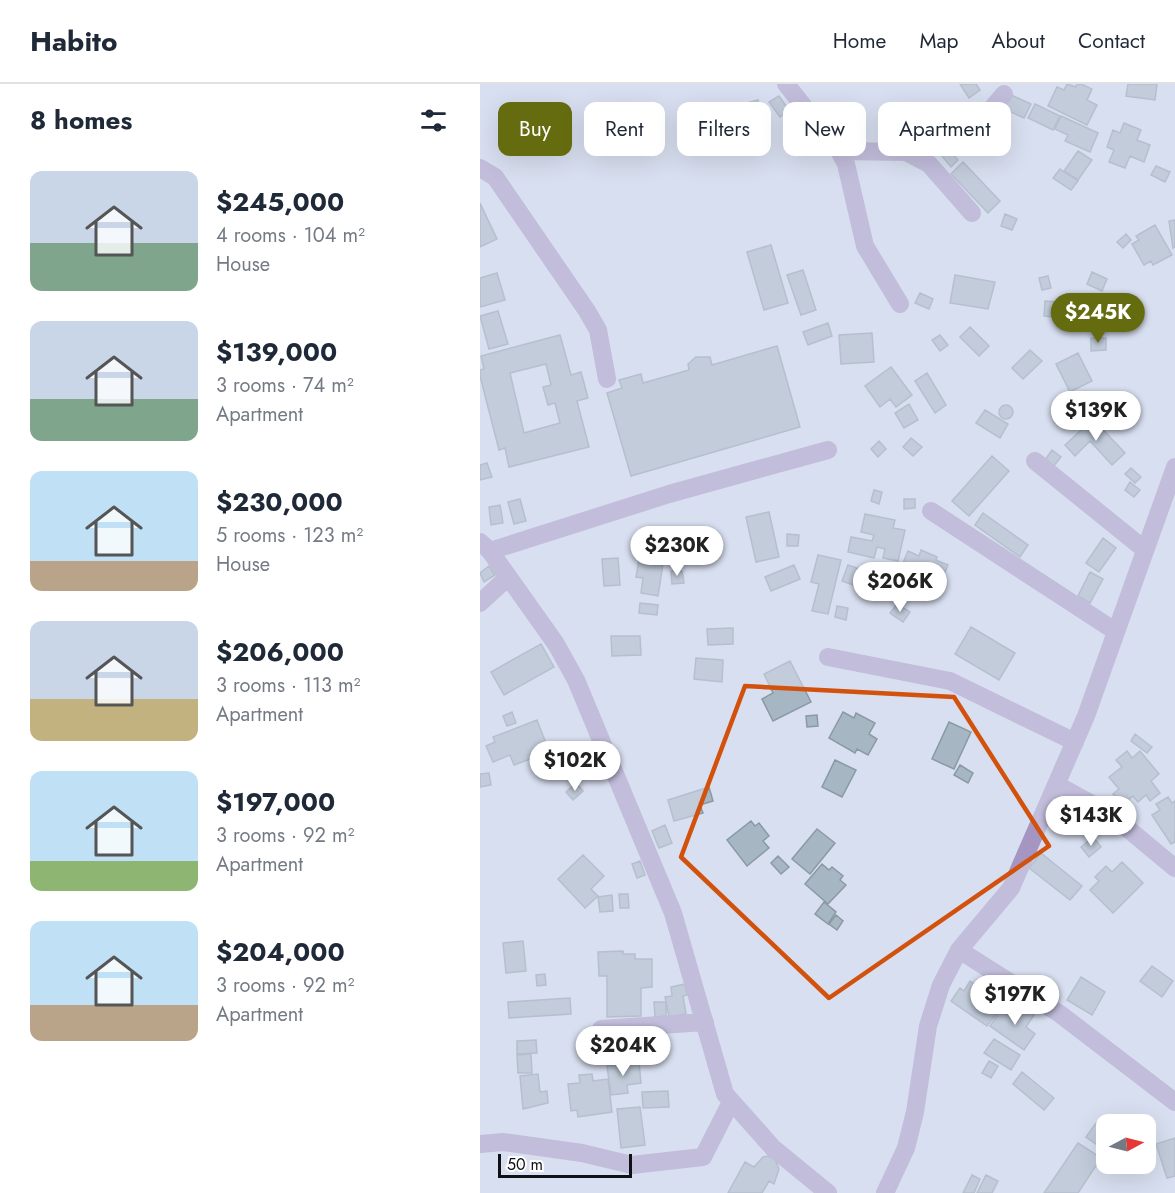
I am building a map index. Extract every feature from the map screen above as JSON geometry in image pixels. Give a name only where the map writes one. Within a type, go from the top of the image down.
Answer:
[{"type":"street","points":[[786,84],[800,102]]},
{"type":"street","points":[[997,102],[1004,94]]},
{"type":"street","points":[[842,156],[846,164],[865,246],[900,304]]},
{"type":"street","points":[[914,156],[929,164],[972,213]]},
{"type":"street","points":[[480,168],[495,177],[587,311],[598,330],[607,378]]},
{"type":"street","points":[[828,450],[485,546],[556,644],[576,680],[673,913],[726,1094],[773,1148],[828,1193]]},
{"type":"street","points":[[1035,461],[1144,549]]},
{"type":"street","points":[[885,1193],[906,1148],[915,1112],[928,1026],[941,985],[959,950],[1011,888],[1075,742],[1175,467]]},
{"type":"street","points":[[932,511],[1115,631]]},
{"type":"street","points":[[480,603],[508,577]]},
{"type":"street","points":[[828,657],[950,681],[1075,742]]},
{"type":"street","points":[[1057,785],[1110,814],[1175,868]]},
{"type":"street","points":[[959,950],[1060,1014],[1175,1102]]},
{"type":"street","points":[[602,1029],[705,1022]]},
{"type":"street","points":[[480,1144],[504,1143],[582,1153],[632,1165],[703,1157],[731,1102]]},
{"type":"highlighted area","points":[[745,686],[954,697],[1049,846],[829,998],[681,857]]},
{"type":"building","points":[[960,84],[976,84],[980,90],[969,98]]},
{"type":"building","points":[[1067,84],[1076,87],[1077,84],[1081,84],[1092,89],[1087,100],[1097,105],[1087,125],[1048,106],[1057,87],[1064,90]]},
{"type":"building","points":[[1128,84],[1157,84],[1155,100],[1126,96]]},
{"type":"building","points":[[1009,94],[1031,104],[1024,118],[1011,112],[1011,102],[1005,102]]},
{"type":"building","points":[[779,96],[783,102],[783,115],[780,117],[769,102]]},
{"type":"building","points":[[1035,104],[1060,116],[1053,130],[1028,118]]},
{"type":"building","points":[[1061,116],[1098,133],[1090,152],[1065,141],[1068,135],[1055,129]]},
{"type":"building","points":[[1124,123],[1141,130],[1137,140],[1150,145],[1144,162],[1130,156],[1125,168],[1109,162],[1114,150],[1107,147],[1113,130],[1120,133]]},
{"type":"building","points":[[1078,151],[1092,160],[1078,180],[1064,171]]},
{"type":"building","points":[[942,156],[954,156],[958,160],[951,167]]},
{"type":"building","points":[[963,162],[1000,201],[988,213],[951,174]]},
{"type":"building","points":[[1156,166],[1170,172],[1165,182],[1151,175]]},
{"type":"building","points":[[1060,169],[1078,181],[1071,190],[1053,178]]},
{"type":"building","points":[[480,203],[497,239],[480,247]]},
{"type":"building","points":[[1005,214],[1017,219],[1012,230],[1001,226]]},
{"type":"building","points":[[1175,220],[1175,247],[1173,248],[1169,221]]},
{"type":"building","points":[[1155,225],[1172,255],[1153,265],[1151,261],[1144,265],[1132,244],[1139,240],[1136,236]]},
{"type":"building","points":[[1126,234],[1131,240],[1123,248],[1117,242]]},
{"type":"building","points":[[771,245],[788,303],[764,310],[747,252]]},
{"type":"building","points":[[803,270],[816,310],[801,315],[787,275]]},
{"type":"building","points":[[1092,272],[1107,279],[1102,291],[1087,284]]},
{"type":"building","points":[[497,273],[505,300],[480,307],[480,278]]},
{"type":"building","points":[[955,275],[995,282],[988,309],[950,303]]},
{"type":"building","points":[[1048,276],[1051,288],[1042,290],[1039,278]]},
{"type":"building","points":[[920,293],[933,299],[929,309],[915,303]]},
{"type":"building","points":[[1045,301],[1057,302],[1056,317],[1044,316]]},
{"type":"building","points":[[498,311],[508,344],[489,349],[480,316]]},
{"type":"building","points":[[828,323],[832,336],[808,345],[803,332]]},
{"type":"building","points":[[970,327],[989,346],[979,356],[960,337]]},
{"type":"building","points":[[872,333],[874,362],[841,364],[839,335]]},
{"type":"building","points":[[560,335],[571,375],[581,372],[588,398],[577,401],[589,447],[509,467],[505,448],[499,450],[480,376],[480,370],[484,369],[481,356]],"holes":[[[546,364],[551,385],[543,387],[548,405],[555,403],[560,423],[524,433],[510,373]]]},
{"type":"building","points":[[940,335],[948,345],[940,351],[932,340]]},
{"type":"building","points":[[1091,338],[1106,338],[1106,350],[1091,351]]},
{"type":"building","points":[[777,346],[800,427],[631,476],[607,393],[622,388],[619,380],[641,374],[643,383],[689,370],[688,364],[696,357],[710,357],[712,365]]},
{"type":"building","points":[[1030,350],[1042,361],[1023,379],[1012,368]]},
{"type":"building","points":[[1078,353],[1092,381],[1070,392],[1056,364]]},
{"type":"building","points":[[891,367],[912,395],[896,407],[890,399],[880,407],[865,386]]},
{"type":"building","points":[[927,373],[946,405],[935,413],[915,381]]},
{"type":"building","points":[[909,404],[918,420],[904,428],[895,413]]},
{"type":"building","points":[[1003,405],[1009,405],[1013,412],[1009,419],[1003,419],[999,415],[999,409]]},
{"type":"building","points":[[985,410],[1008,424],[1000,438],[976,423]]},
{"type":"building","points":[[1093,419],[1125,453],[1112,465],[1090,441],[1075,456],[1065,445]]},
{"type":"building","points":[[911,438],[922,447],[913,456],[903,447]]},
{"type":"building","points":[[879,441],[886,449],[878,457],[871,449]]},
{"type":"building","points":[[1052,450],[1061,457],[1053,467],[1045,460]]},
{"type":"building","points":[[992,456],[1009,471],[969,516],[952,501]]},
{"type":"building","points":[[487,463],[492,477],[480,480],[480,465]]},
{"type":"building","points":[[1131,468],[1141,477],[1135,483],[1125,474]]},
{"type":"building","points":[[1130,482],[1140,490],[1134,497],[1125,490]]},
{"type":"building","points":[[874,490],[882,492],[879,504],[871,501]]},
{"type":"building","points":[[520,499],[526,521],[514,524],[508,502]]},
{"type":"building","points":[[904,499],[915,499],[915,508],[904,509]]},
{"type":"building","points":[[500,505],[503,523],[491,525],[489,507]]},
{"type":"building","points":[[769,512],[779,557],[756,562],[746,517]]},
{"type":"building","points":[[983,513],[1028,545],[1020,557],[975,525]]},
{"type":"building","points":[[865,514],[895,520],[893,528],[905,530],[898,561],[883,558],[885,549],[877,547],[874,558],[848,552],[851,537],[872,541],[874,535],[861,532]]},
{"type":"building","points":[[787,534],[799,535],[798,546],[787,546]]},
{"type":"building","points":[[1103,538],[1116,548],[1099,572],[1086,563]]},
{"type":"building","points":[[641,548],[665,551],[658,596],[641,593],[643,578],[636,577]]},
{"type":"building","points":[[921,550],[948,565],[940,584],[928,579],[924,587],[908,579],[911,572],[901,568],[908,551],[919,556]]},
{"type":"building","points":[[818,555],[841,560],[828,614],[812,611],[819,584],[811,582]]},
{"type":"building","points":[[618,558],[620,585],[604,586],[602,559]]},
{"type":"building","points":[[794,565],[800,579],[771,591],[765,577]]},
{"type":"building","points":[[848,565],[893,581],[888,597],[842,581]]},
{"type":"building","points":[[489,566],[495,575],[484,582],[480,573]]},
{"type":"building","points":[[671,571],[682,571],[684,583],[672,584]]},
{"type":"building","points":[[1090,572],[1103,579],[1090,603],[1078,596]]},
{"type":"building","points":[[640,603],[658,605],[657,615],[639,613]]},
{"type":"building","points":[[897,604],[910,612],[903,622],[890,613]]},
{"type":"building","points":[[837,606],[848,608],[846,620],[835,617]]},
{"type":"building","points":[[971,627],[1015,653],[999,680],[955,654]]},
{"type":"building","points":[[733,628],[733,644],[708,645],[707,629]]},
{"type":"building","points":[[611,636],[640,636],[641,655],[612,656]]},
{"type":"building","points":[[541,644],[554,667],[504,695],[491,672]]},
{"type":"building","points":[[696,658],[723,660],[722,682],[694,679]]},
{"type":"building","points":[[790,661],[811,702],[773,721],[762,699],[773,693],[764,674]]},
{"type":"building","points":[[512,712],[516,723],[507,726],[503,716]]},
{"type":"building","points":[[843,712],[854,718],[856,713],[875,723],[869,734],[877,739],[868,755],[857,749],[855,753],[829,738]]},
{"type":"building","points":[[817,715],[818,726],[807,727],[806,716]]},
{"type":"building","points":[[537,720],[547,746],[531,754],[533,758],[514,765],[510,755],[493,762],[486,746],[495,742],[493,737]]},
{"type":"building","points":[[949,722],[971,732],[954,769],[932,759]]},
{"type":"building","points":[[1135,734],[1152,747],[1147,753],[1131,741]]},
{"type":"building","points":[[1127,751],[1132,758],[1140,751],[1159,774],[1151,781],[1160,793],[1150,801],[1146,795],[1138,802],[1133,796],[1122,805],[1113,794],[1119,789],[1109,777],[1122,767],[1116,760]]},
{"type":"building","points":[[835,760],[856,770],[842,797],[822,787]]},
{"type":"building","points":[[960,765],[973,773],[968,783],[954,775]]},
{"type":"building","points":[[489,773],[491,785],[480,787],[480,774]]},
{"type":"building","points":[[576,783],[583,791],[573,800],[566,792]]},
{"type":"building","points":[[709,787],[713,801],[700,805],[703,813],[674,821],[668,800]]},
{"type":"building","points":[[1168,797],[1172,803],[1175,801],[1175,842],[1171,844],[1152,815],[1160,810],[1156,804]]},
{"type":"building","points":[[751,821],[755,826],[759,823],[769,836],[763,841],[769,848],[747,866],[727,840]]},
{"type":"building","points":[[665,825],[672,843],[659,848],[652,831]]},
{"type":"building","points":[[817,829],[835,843],[810,874],[792,859]]},
{"type":"building","points":[[1093,837],[1101,847],[1089,857],[1081,847]]},
{"type":"building","points":[[1041,853],[1082,886],[1070,900],[1029,868]]},
{"type":"building","points":[[583,855],[604,876],[591,889],[598,896],[585,908],[558,879]]},
{"type":"building","points":[[778,856],[789,867],[781,874],[771,863]]},
{"type":"building","points":[[640,861],[645,875],[637,878],[632,864]]},
{"type":"building","points":[[1122,862],[1143,883],[1113,913],[1090,890],[1099,881],[1095,877],[1106,866],[1112,872]]},
{"type":"building","points":[[822,864],[829,870],[832,867],[843,876],[840,880],[846,885],[828,904],[805,884]]},
{"type":"building","points":[[619,894],[628,894],[629,908],[620,908]]},
{"type":"building","points":[[612,895],[613,911],[600,912],[598,897]]},
{"type":"building","points":[[824,902],[836,912],[828,924],[815,914]]},
{"type":"building","points":[[836,915],[843,921],[837,930],[829,924]]},
{"type":"building","points":[[523,941],[526,971],[506,973],[503,943]]},
{"type":"building","points":[[623,951],[623,954],[635,954],[635,959],[652,959],[652,987],[641,988],[641,1016],[607,1017],[607,976],[599,976],[598,952]]},
{"type":"building","points":[[1152,966],[1173,981],[1162,997],[1140,981]]},
{"type":"building","points":[[545,974],[546,985],[537,986],[536,975]]},
{"type":"building","points":[[1081,977],[1105,992],[1092,1015],[1067,1000]]},
{"type":"building","points":[[970,981],[984,991],[977,1001],[996,1014],[987,1026],[951,1001],[960,988],[964,991]]},
{"type":"building","points":[[685,984],[687,995],[683,996],[686,1014],[669,1017],[665,997],[672,996],[671,987]]},
{"type":"building","points":[[570,998],[571,1014],[509,1018],[508,1002]]},
{"type":"building","points":[[654,1002],[666,1002],[666,1016],[655,1017]]},
{"type":"building","points":[[1020,1005],[1034,1015],[1026,1027],[1035,1034],[1024,1050],[990,1026],[1001,1010],[1006,1013],[1010,1006],[1016,1010]]},
{"type":"building","points":[[994,1039],[1020,1055],[1011,1070],[984,1053]]},
{"type":"building","points":[[536,1040],[537,1053],[517,1054],[517,1041]]},
{"type":"building","points":[[531,1054],[532,1073],[518,1073],[517,1055]]},
{"type":"building","points":[[989,1061],[998,1066],[991,1078],[982,1073]]},
{"type":"building","points":[[639,1062],[641,1083],[627,1085],[628,1093],[611,1095],[607,1066]]},
{"type":"building","points":[[1022,1072],[1054,1098],[1044,1110],[1013,1084]]},
{"type":"building","points":[[538,1074],[540,1092],[547,1091],[548,1103],[523,1109],[520,1076]]},
{"type":"building","points":[[592,1074],[593,1081],[608,1079],[612,1112],[578,1117],[577,1110],[571,1111],[568,1084],[580,1083],[579,1075]]},
{"type":"building","points":[[668,1091],[669,1107],[643,1108],[642,1092]]},
{"type":"building","points":[[640,1107],[645,1145],[621,1148],[617,1109]]},
{"type":"building","points":[[1096,1123],[1096,1144],[1086,1137]]},
{"type":"building","points":[[1175,1138],[1175,1176],[1167,1178],[1156,1144]]},
{"type":"building","points":[[1078,1143],[1096,1155],[1096,1166],[1078,1193],[1044,1193]]},
{"type":"building","points":[[768,1156],[775,1159],[779,1169],[774,1184],[769,1181],[762,1193],[728,1193],[745,1162],[754,1167],[763,1157]]},
{"type":"building","points":[[972,1175],[980,1179],[974,1193],[963,1193]]},
{"type":"building","points":[[986,1175],[998,1181],[992,1193],[977,1193]]}]
